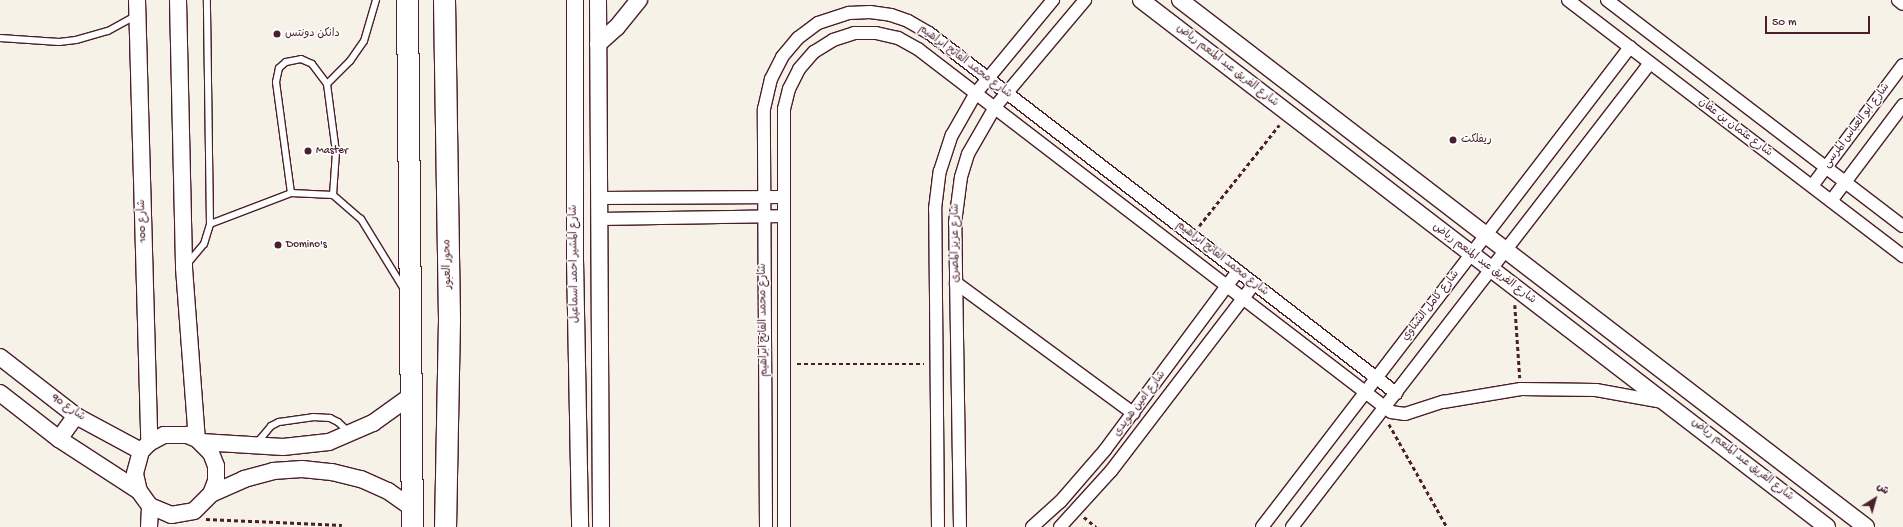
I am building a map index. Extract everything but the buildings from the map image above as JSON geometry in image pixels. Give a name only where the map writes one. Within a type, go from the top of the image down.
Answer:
[{"type":"highway","points":[[407,0],[412,517]]},
{"type":"highway","name":"محور العبور","points":[[444,0],[449,320],[445,527]]},
{"type":"street","points":[[0,393],[59,439],[139,491],[150,506],[171,515],[186,517],[203,504],[211,494],[216,480],[216,466],[211,453],[199,441],[184,268],[178,0]]},
{"type":"street","name":"شارع المشير احمد اسماعيل","points":[[575,0],[575,236],[580,527]]},
{"type":"street","points":[[598,0],[601,527]]},
{"type":"street","points":[[598,44],[617,27],[639,0]]},
{"type":"street","name":"شارع عزيز المصرى","points":[[938,527],[936,190],[952,135],[976,93],[1053,0]]},
{"type":"street","name":"شارع عزيز المصرى","points":[[960,527],[956,216],[961,177],[968,154],[995,107],[1085,0]]},
{"type":"street","name":"شارع الفريق عبد المنعم رياض","points":[[1141,0],[1491,270],[1670,404],[1827,527]]},
{"type":"street","name":"شارع الفريق عبد المنعم رياض","points":[[1180,0],[1484,236],[1866,527]]},
{"type":"street","name":"شارع عثمان بن عفان","points":[[1568,0],[1903,256]]},
{"type":"street","points":[[1607,0],[1903,226]]},
{"type":"street","points":[[1898,0],[1903,4]]},
{"type":"street","name":"شارع 100","points":[[137,7],[145,447]]},
{"type":"street","name":"شارع محمد الفاتح ابراهيم","points":[[766,527],[762,123],[769,87],[782,57],[798,38],[818,23],[849,13],[870,12],[890,15],[908,21],[929,34],[1396,393]]},
{"type":"street","name":"شارع محمد الفاتح ابراهيم","points":[[784,527],[782,128],[789,89],[799,69],[814,52],[832,40],[854,33],[876,33],[898,38],[918,49],[1243,298],[1364,392],[1383,409],[1398,415],[1405,414],[1458,398],[1521,388],[1596,390],[1670,404]]},
{"type":"street","name":"شارع كامل الشناوي","points":[[1262,527],[1630,47]]},
{"type":"street","points":[[1292,527],[1650,63]]},
{"type":"street","name":"شارع ابو العباس المرسى","points":[[1812,186],[1903,65]]},
{"type":"street","points":[[1831,200],[1903,105]]},
{"type":"street","points":[[599,198],[782,197]]},
{"type":"street","points":[[677,198],[677,218]]},
{"type":"street","points":[[599,219],[782,216]]},
{"type":"street","name":"شارع امين هويدى","points":[[1032,527],[1077,484],[1133,413],[1238,272]]},
{"type":"street","points":[[956,283],[1133,413]]},
{"type":"street","name":"شارع امين هويدى","points":[[1060,527],[1077,511],[1111,471],[1254,284]]},
{"type":"street","name":"شارع 90","points":[[0,357],[76,416],[145,447]]},
{"type":"street","points":[[139,491],[135,474],[145,447],[164,435],[175,433],[199,441],[255,445],[307,446],[329,442],[373,423],[412,395]]},
{"type":"street","points":[[59,439],[76,416]]},
{"type":"street","points":[[211,494],[244,479],[273,472],[302,469],[332,472],[360,479],[388,491],[412,517]]},
{"type":"street","points":[[766,494],[783,494]]},
{"type":"street","points":[[149,527],[150,506]]},
{"type":"lane","points":[[184,268],[204,244],[210,224],[207,0]]},
{"type":"lane","points":[[327,84],[350,61],[364,41],[376,0]]},
{"type":"lane","points":[[0,38],[59,42],[76,40],[108,31],[137,7]]},
{"type":"lane","points":[[291,193],[276,82],[279,68],[286,62],[301,59],[312,64],[327,84],[336,152],[333,195]]},
{"type":"lane","points":[[210,224],[291,193],[333,195],[362,219],[411,303]]},
{"type":"lane","points":[[255,445],[272,426],[279,422],[313,417],[334,420],[350,434]]},
{"type":"path","points":[[1191,236],[1288,114]]},
{"type":"path","points":[[1513,286],[1521,388]]},
{"type":"path","points":[[783,364],[936,364]]},
{"type":"path","points":[[1383,409],[1447,527]]},
{"type":"path","points":[[1077,511],[1096,527]]},
{"type":"path","points":[[186,517],[199,517],[214,521],[342,525]]},
{"type":"place","name":"دانكن دونتس","points":[[277,34]]},
{"type":"place","name":"ريفلكت","points":[[1453,140]]},
{"type":"place","name":"Master","points":[[308,151]]},
{"type":"place","name":"Domino's","points":[[278,245]]}]
